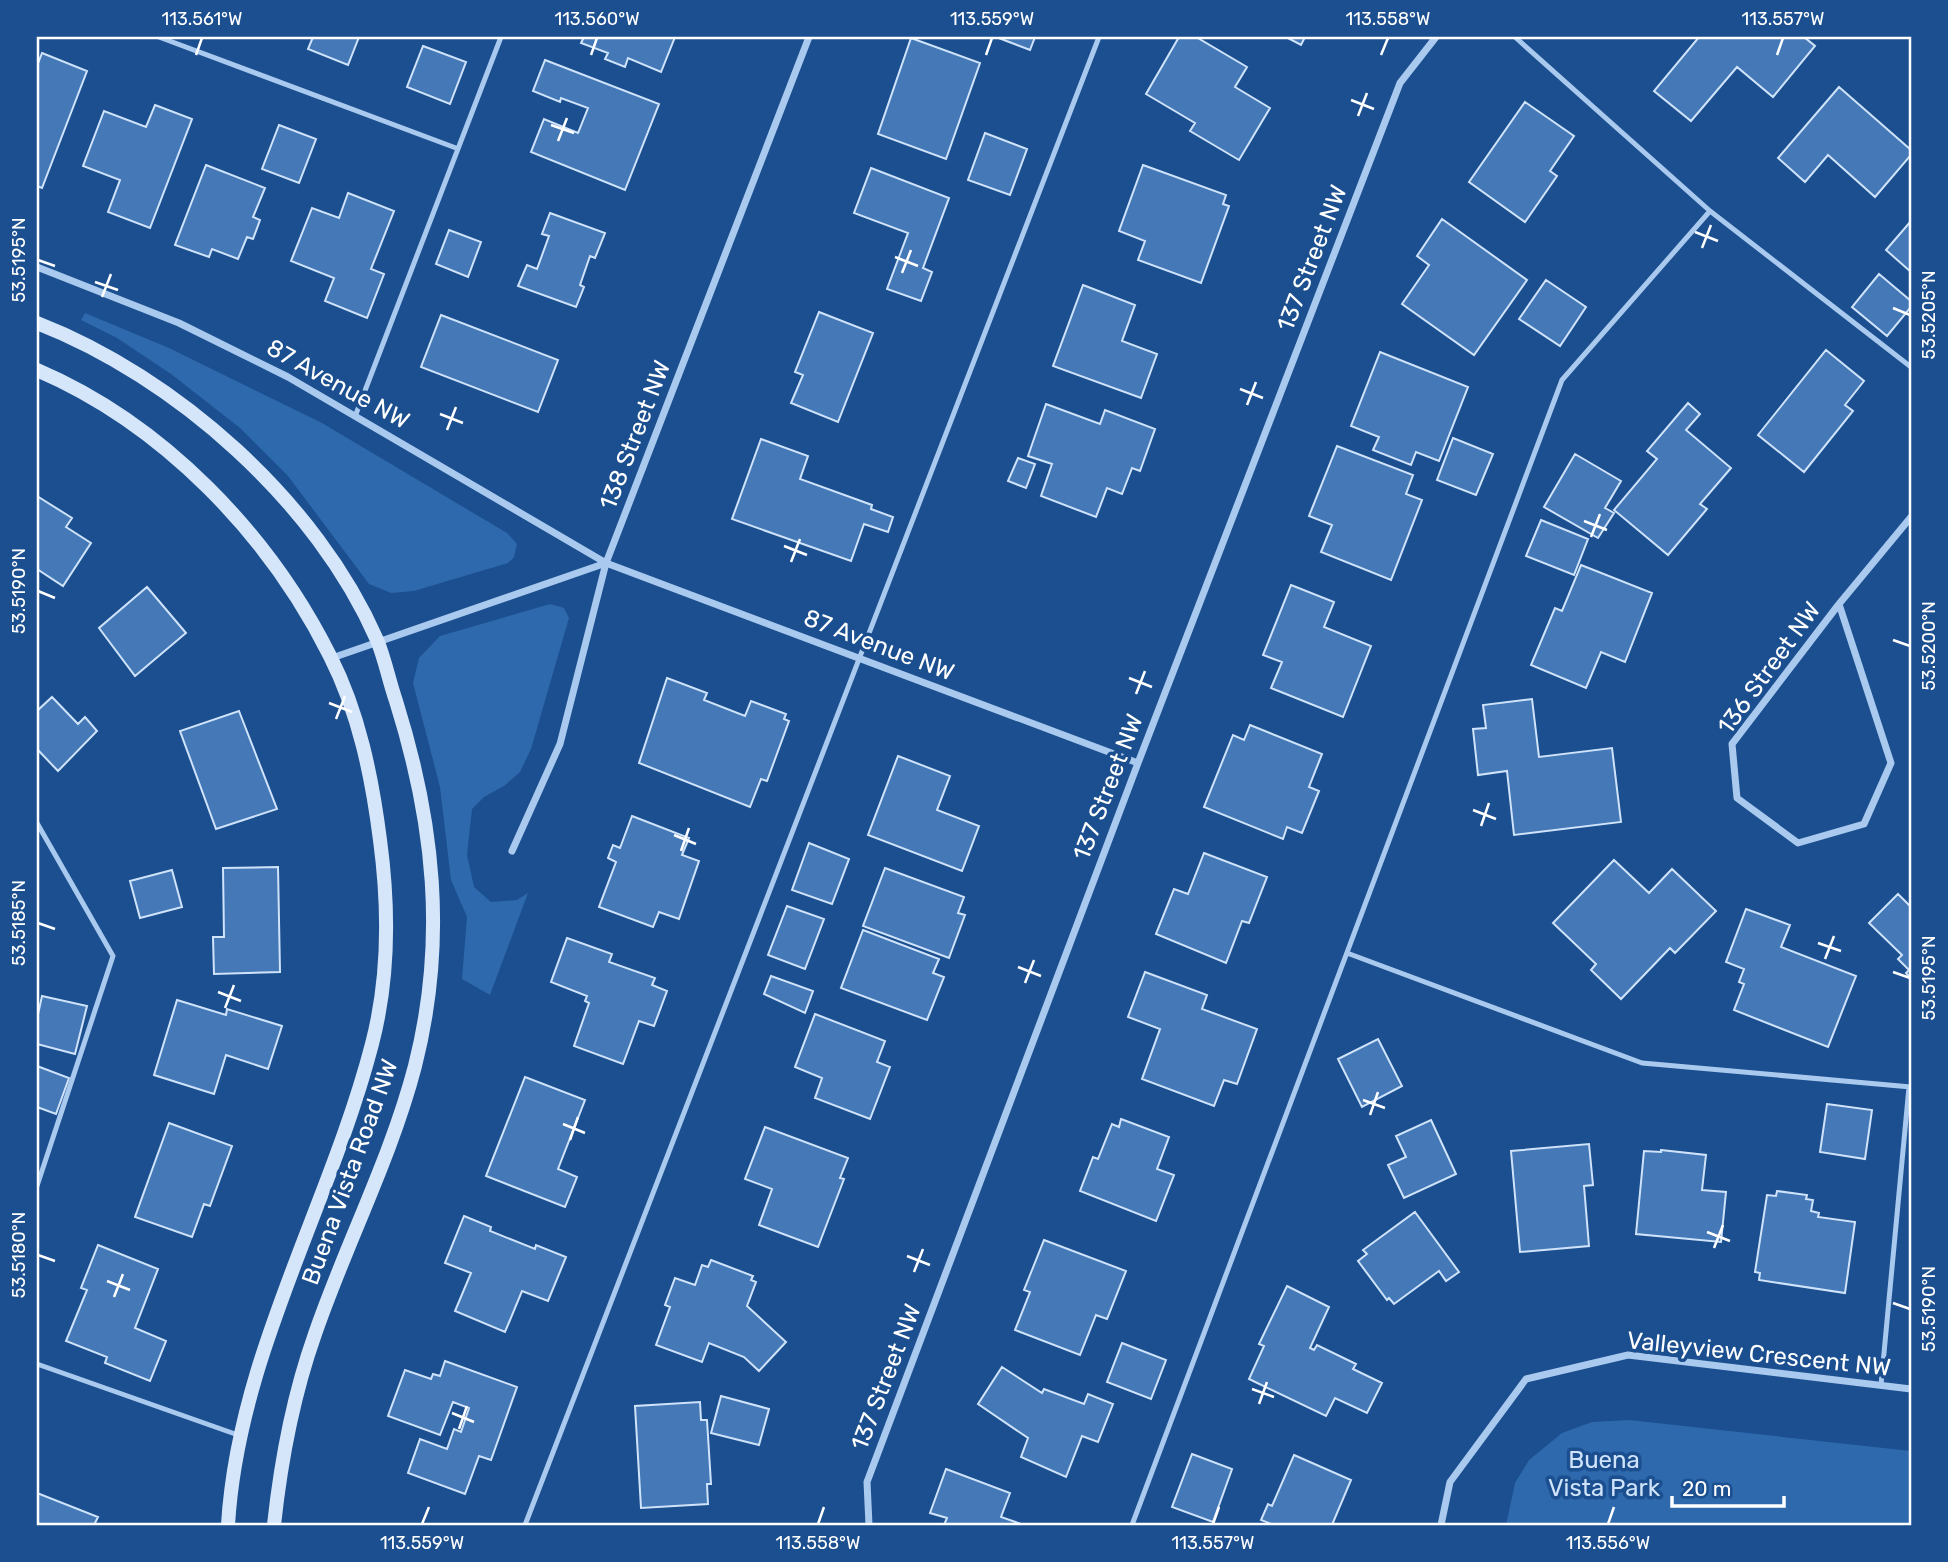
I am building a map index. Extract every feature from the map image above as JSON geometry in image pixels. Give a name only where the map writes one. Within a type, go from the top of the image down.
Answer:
[{"type":"street","name":"138 Street NW","points":[[512,850],[560,744],[606,563],[809,37]]},
{"type":"street","name":"137 Street NW","points":[[869,1525],[867,1482],[1138,763],[1400,83],[1436,37]]},
{"type":"street","name":"87 Avenue NW","points":[[37,267],[179,323],[356,414],[606,563],[1138,763]]},
{"type":"street","name":"Buena Vista Road NW","points":[[37,323],[111,358],[205,422],[247,460],[320,545],[377,641],[414,760],[424,802],[433,916],[430,978],[415,1065],[400,1115],[315,1332],[299,1381],[288,1432],[274,1525]]},
{"type":"street","name":"Buena Vista Road NW","points":[[37,370],[124,419],[199,479],[238,519],[273,563],[332,658],[354,715],[372,780],[387,896],[383,977],[373,1041],[349,1123],[257,1370],[240,1436],[228,1525]]},
{"type":"street","name":"136 Street NW","points":[[1839,604],[1891,763],[1864,824],[1798,843],[1737,798],[1732,744],[1839,604],[1911,517]]},
{"type":"street","points":[[332,658],[606,563]]},
{"type":"street","name":"Valleyview Crescent NW","points":[[1441,1525],[1450,1482],[1526,1379],[1628,1355],[1911,1389]]},
{"type":"lane","points":[[159,37],[456,148]]},
{"type":"lane","points":[[356,414],[456,148],[501,37]]},
{"type":"lane","points":[[525,1525],[1099,37]]},
{"type":"lane","points":[[1514,37],[1710,211],[1911,367]]},
{"type":"lane","points":[[1132,1525],[1562,380],[1710,211]]},
{"type":"lane","points":[[37,822],[113,956],[37,1186]]},
{"type":"lane","points":[[1347,954],[1642,1063],[1910,1087],[1881,1385]]},
{"type":"lane","points":[[37,1364],[240,1436]]},
{"type":"green space","points":[[85,313],[169,348],[322,423],[507,533],[517,544],[514,557],[508,563],[414,591],[391,593],[369,584],[288,476],[240,428],[171,374],[117,338],[81,320]]},
{"type":"green space","points":[[550,604],[564,608],[569,618],[531,749],[520,772],[504,786],[484,797],[472,809],[467,855],[474,887],[491,902],[517,900],[528,893],[490,995],[462,979],[467,917],[451,880],[440,787],[413,683],[419,658],[440,636]]},
{"type":"green space","name":"Buena Vista Park","points":[[1629,1420],[1911,1451],[1911,1525],[1506,1525],[1515,1483],[1529,1460],[1562,1433],[1592,1422]]},
{"type":"building","points":[[313,37],[359,37],[348,65],[308,49]]},
{"type":"building","points":[[584,37],[675,37],[661,72],[628,58],[625,67],[605,59],[608,53],[581,43]]},
{"type":"building","points":[[996,37],[1035,37],[1030,50]]},
{"type":"building","points":[[1179,37],[1196,37],[1247,67],[1235,87],[1270,108],[1239,160],[1190,131],[1195,123],[1146,94]]},
{"type":"building","points":[[1286,37],[1305,37],[1301,45]]},
{"type":"building","points":[[1699,37],[1804,37],[1815,46],[1773,97],[1737,67],[1691,121],[1654,91]]},
{"type":"building","points":[[911,38],[980,63],[946,159],[878,134]]},
{"type":"building","points":[[423,46],[466,62],[450,104],[407,87]]},
{"type":"building","points":[[42,53],[87,71],[42,188],[37,186],[37,66]]},
{"type":"building","points":[[545,60],[659,104],[625,190],[531,152],[544,119],[578,133],[588,108],[561,98],[560,102],[533,91]]},
{"type":"building","points":[[1839,87],[1911,150],[1911,155],[1875,197],[1828,155],[1805,182],[1778,158]]},
{"type":"building","points":[[1525,102],[1574,136],[1550,171],[1557,176],[1525,222],[1469,182]]},
{"type":"building","points":[[155,105],[192,119],[150,228],[108,212],[120,180],[83,166],[104,111],[146,127]]},
{"type":"building","points":[[279,125],[316,139],[299,183],[262,169]]},
{"type":"building","points":[[985,133],[1027,149],[1010,195],[968,180]]},
{"type":"building","points":[[206,165],[265,188],[253,217],[260,220],[253,239],[247,237],[238,259],[212,249],[209,257],[175,245]]},
{"type":"building","points":[[1143,165],[1226,195],[1223,204],[1229,206],[1201,283],[1138,260],[1145,241],[1119,231]]},
{"type":"building","points":[[871,168],[949,198],[923,268],[932,272],[921,301],[887,289],[908,233],[854,213]]},
{"type":"building","points":[[348,193],[394,211],[371,269],[384,274],[367,318],[325,301],[334,278],[291,261],[312,208],[339,218]]},
{"type":"building","points":[[550,213],[605,233],[595,258],[590,256],[580,285],[584,287],[576,307],[518,286],[527,265],[537,269],[549,236],[542,234]]},
{"type":"building","points":[[1442,219],[1527,280],[1474,355],[1402,304],[1429,265],[1417,256]]},
{"type":"building","points":[[1911,221],[1911,272],[1886,250]]},
{"type":"building","points":[[449,230],[481,242],[468,277],[436,264]]},
{"type":"building","points":[[1879,274],[1911,301],[1911,307],[1887,336],[1852,307]]},
{"type":"building","points":[[1546,280],[1586,307],[1560,346],[1519,319]]},
{"type":"building","points":[[1083,285],[1135,305],[1122,341],[1157,354],[1141,398],[1053,366]]},
{"type":"building","points":[[819,312],[873,333],[838,422],[791,403],[803,375],[795,372]]},
{"type":"building","points":[[441,315],[558,360],[538,412],[421,367]]},
{"type":"building","points":[[1826,350],[1864,381],[1845,405],[1853,411],[1804,472],[1758,435]]},
{"type":"building","points":[[1380,352],[1468,387],[1439,461],[1416,452],[1411,465],[1373,450],[1379,437],[1351,426]]},
{"type":"building","points":[[1688,403],[1700,414],[1686,430],[1731,468],[1700,504],[1707,509],[1668,555],[1614,510],[1657,459],[1647,451]]},
{"type":"building","points":[[1046,404],[1100,424],[1105,410],[1155,429],[1140,471],[1132,468],[1122,494],[1107,488],[1096,517],[1041,496],[1052,464],[1028,456]]},
{"type":"building","points":[[1453,438],[1493,454],[1476,495],[1437,480]]},
{"type":"building","points":[[761,439],[808,456],[800,479],[872,505],[871,509],[893,517],[888,532],[864,524],[851,561],[732,519]]},
{"type":"building","points":[[1337,446],[1413,475],[1406,494],[1422,500],[1391,580],[1321,552],[1332,525],[1309,516]]},
{"type":"building","points":[[1575,454],[1621,481],[1605,508],[1614,513],[1598,538],[1544,507]]},
{"type":"building","points":[[1018,458],[1035,464],[1026,488],[1008,481]]},
{"type":"building","points":[[37,496],[72,518],[66,527],[91,543],[63,586],[37,569]]},
{"type":"building","points":[[1541,520],[1588,539],[1574,575],[1526,556]]},
{"type":"building","points":[[1581,565],[1652,593],[1625,662],[1601,652],[1586,688],[1531,665],[1555,608],[1562,611]]},
{"type":"building","points":[[1291,585],[1334,602],[1324,627],[1371,646],[1343,717],[1271,688],[1282,662],[1263,655]]},
{"type":"building","points":[[147,587],[186,633],[135,676],[99,628]]},
{"type":"building","points":[[667,678],[707,693],[704,700],[745,716],[751,701],[786,714],[784,719],[789,721],[767,781],[761,779],[750,807],[639,763]]},
{"type":"building","points":[[52,697],[78,724],[85,717],[97,731],[58,771],[37,749],[37,711]]},
{"type":"building","points":[[1532,699],[1539,757],[1612,748],[1621,822],[1514,835],[1507,771],[1478,775],[1473,729],[1486,728],[1483,705]]},
{"type":"building","points":[[239,711],[277,809],[216,829],[180,731]]},
{"type":"building","points":[[1250,725],[1322,754],[1309,787],[1319,791],[1302,833],[1287,827],[1283,839],[1204,807],[1233,735],[1244,740]]},
{"type":"building","points":[[898,756],[950,776],[937,810],[979,826],[962,871],[868,835]]},
{"type":"building","points":[[632,816],[689,838],[682,855],[699,861],[679,919],[659,912],[653,927],[599,907],[616,862],[608,858],[613,845],[620,848]]},
{"type":"building","points":[[809,843],[849,859],[832,904],[792,890]]},
{"type":"building","points":[[1204,853],[1267,877],[1249,923],[1242,921],[1226,963],[1156,934],[1174,889],[1188,894]]},
{"type":"building","points":[[1614,860],[1649,893],[1672,869],[1716,911],[1675,953],[1670,948],[1621,999],[1591,970],[1596,964],[1553,923]]},
{"type":"building","points":[[278,867],[280,972],[214,974],[213,937],[224,937],[223,868]]},
{"type":"building","points":[[885,868],[964,897],[958,913],[965,915],[949,958],[863,926]]},
{"type":"building","points":[[172,870],[182,907],[140,918],[130,881]]},
{"type":"building","points":[[1898,894],[1911,907],[1911,979],[1906,973],[1909,970],[1898,959],[1902,955],[1869,923]]},
{"type":"building","points":[[787,906],[824,919],[805,969],[768,955]]},
{"type":"building","points":[[1746,909],[1790,925],[1781,947],[1856,976],[1828,1047],[1734,1010],[1744,984],[1739,982],[1744,969],[1726,962]]},
{"type":"building","points":[[863,930],[939,959],[933,973],[944,977],[927,1020],[841,988]]},
{"type":"building","points":[[567,938],[612,954],[609,962],[655,978],[652,985],[667,991],[654,1026],[639,1021],[623,1064],[574,1046],[589,1003],[585,1001],[587,996],[551,982]]},
{"type":"building","points":[[1145,972],[1207,995],[1202,1009],[1257,1029],[1237,1084],[1224,1080],[1214,1106],[1142,1079],[1160,1029],[1128,1017]]},
{"type":"building","points":[[771,976],[813,991],[805,1013],[764,994]]},
{"type":"building","points":[[42,996],[87,1006],[75,1054],[37,1044],[37,1019]]},
{"type":"building","points":[[177,1000],[226,1015],[227,1009],[282,1026],[268,1069],[226,1055],[214,1094],[154,1075]]},
{"type":"building","points":[[815,1014],[885,1041],[877,1062],[890,1067],[870,1119],[815,1098],[822,1078],[795,1067]]},
{"type":"building","points":[[1378,1039],[1402,1086],[1362,1107],[1338,1059]]},
{"type":"building","points":[[37,1066],[69,1078],[56,1114],[37,1107]]},
{"type":"building","points":[[525,1077],[585,1100],[558,1169],[577,1177],[565,1207],[486,1176]]},
{"type":"building","points":[[1827,1104],[1872,1110],[1865,1159],[1820,1152]]},
{"type":"building","points":[[1121,1119],[1169,1137],[1157,1169],[1174,1175],[1156,1221],[1080,1191],[1093,1157],[1098,1159],[1112,1124],[1119,1127]]},
{"type":"building","points":[[1431,1120],[1456,1174],[1404,1198],[1388,1165],[1406,1157],[1396,1136]]},
{"type":"building","points":[[169,1123],[232,1146],[210,1206],[204,1204],[192,1237],[135,1217]]},
{"type":"building","points":[[765,1127],[848,1158],[840,1178],[844,1179],[818,1247],[759,1225],[772,1189],[745,1179]]},
{"type":"building","points":[[1589,1144],[1593,1185],[1584,1186],[1589,1246],[1520,1252],[1511,1151]]},
{"type":"building","points":[[1644,1151],[1706,1155],[1702,1190],[1726,1192],[1721,1242],[1636,1234]]},
{"type":"building","points":[[1777,1191],[1807,1195],[1806,1199],[1813,1200],[1811,1211],[1819,1213],[1818,1217],[1855,1222],[1845,1293],[1759,1280],[1760,1273],[1755,1272],[1767,1195],[1776,1196]]},
{"type":"building","points":[[1415,1212],[1459,1272],[1446,1281],[1439,1271],[1394,1304],[1389,1298],[1387,1300],[1358,1261],[1367,1254],[1363,1250]]},
{"type":"building","points":[[464,1216],[491,1227],[490,1231],[535,1249],[536,1245],[566,1257],[548,1301],[522,1291],[505,1332],[455,1311],[471,1273],[445,1263]]},
{"type":"building","points":[[1044,1240],[1126,1271],[1107,1319],[1096,1315],[1080,1355],[1015,1330],[1030,1292],[1024,1290]]},
{"type":"building","points":[[98,1245],[158,1269],[135,1328],[166,1341],[150,1381],[105,1363],[107,1357],[66,1341],[87,1290],[81,1288]]},
{"type":"building","points":[[711,1260],[753,1276],[751,1280],[756,1282],[747,1306],[786,1342],[759,1371],[744,1357],[709,1343],[702,1362],[656,1345],[670,1307],[665,1305],[675,1278],[695,1285],[702,1265],[708,1267]]},
{"type":"building","points":[[1287,1286],[1329,1307],[1310,1348],[1314,1350],[1317,1345],[1356,1364],[1353,1369],[1382,1383],[1367,1413],[1335,1398],[1326,1416],[1249,1379],[1264,1346],[1259,1344]]},
{"type":"building","points":[[1122,1343],[1166,1360],[1151,1399],[1107,1382]]},
{"type":"building","points":[[445,1361],[517,1387],[491,1460],[479,1456],[465,1494],[408,1473],[420,1439],[447,1449],[454,1429],[461,1432],[469,1408],[453,1402],[440,1435],[388,1416],[405,1370],[431,1379],[433,1374],[440,1376]]},
{"type":"building","points":[[1002,1367],[1042,1393],[1044,1389],[1084,1404],[1088,1394],[1113,1404],[1098,1442],[1082,1436],[1066,1477],[1021,1457],[1028,1438],[978,1404]]},
{"type":"building","points":[[721,1396],[769,1409],[759,1445],[711,1433]]},
{"type":"building","points":[[700,1402],[701,1420],[707,1420],[711,1484],[707,1484],[708,1504],[641,1508],[635,1406]]},
{"type":"building","points":[[1192,1454],[1232,1469],[1213,1522],[1172,1507]]},
{"type":"building","points":[[1294,1455],[1351,1480],[1332,1525],[1274,1525],[1261,1520],[1268,1504],[1272,1506]]},
{"type":"building","points":[[946,1469],[1010,1493],[1001,1517],[1024,1525],[944,1525],[947,1518],[930,1513]]},
{"type":"building","points":[[37,1493],[98,1517],[94,1525],[37,1525]]}]
